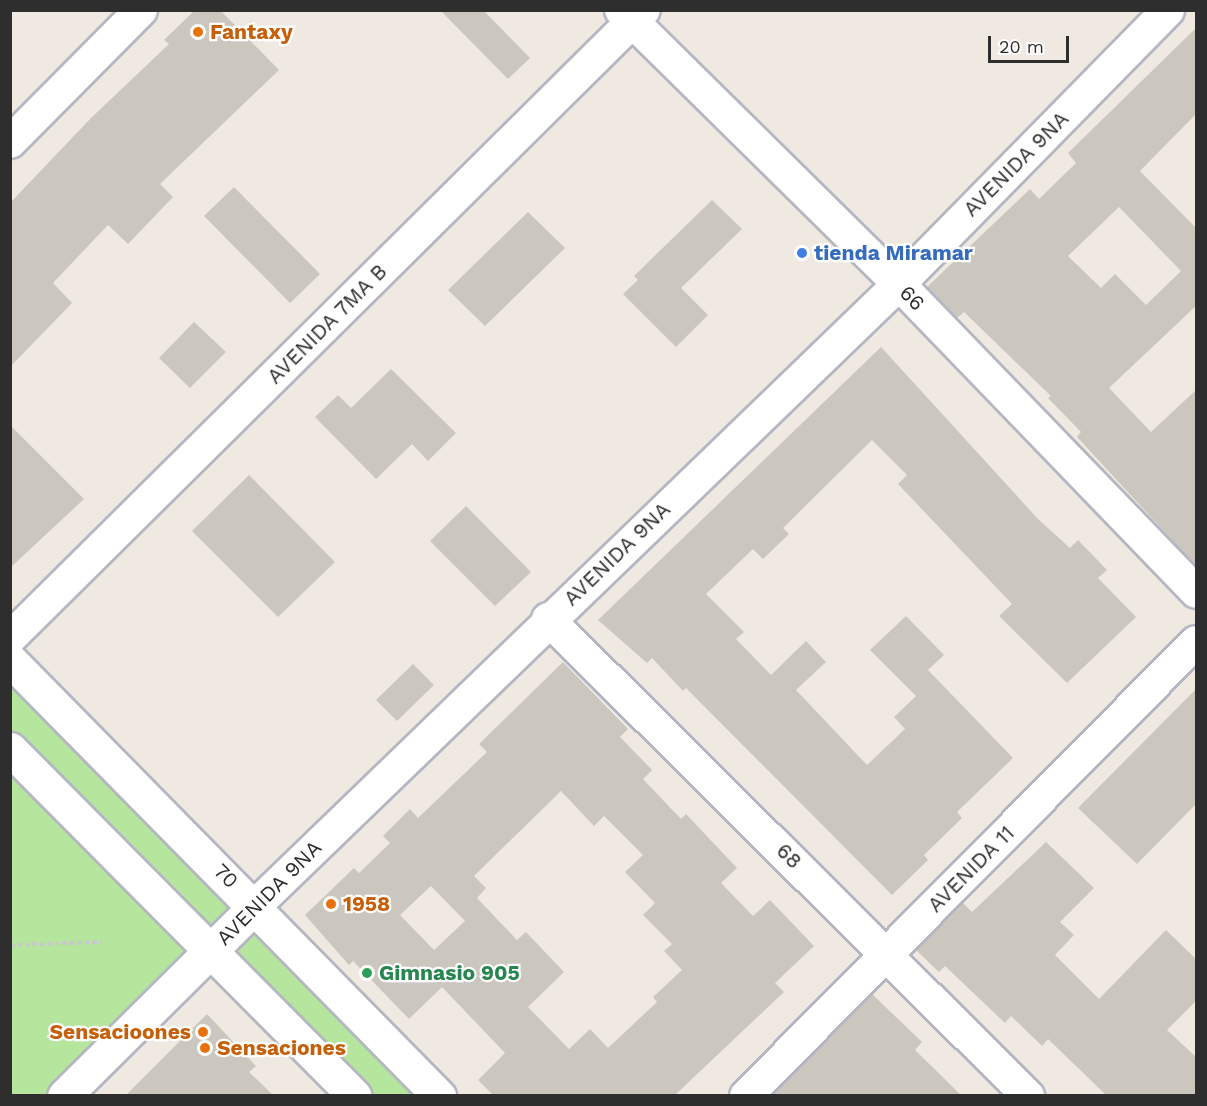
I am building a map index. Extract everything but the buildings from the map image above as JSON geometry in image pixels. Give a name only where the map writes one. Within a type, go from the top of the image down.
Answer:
[{"type":"main road","name":"70","points":[[10,660],[439,1095]]},
{"type":"main road","points":[[10,749],[355,1095]]},
{"type":"main road","name":"AVENIDA 9NA","points":[[64,1095],[255,906]]},
{"type":"street","points":[[10,142],[141,10]]},
{"type":"street","name":"AVENIDA 9NA","points":[[255,906],[548,619],[899,284],[1168,10]]},
{"type":"street","name":"66","points":[[632,14],[899,284],[1197,592]]},
{"type":"street","name":"AVENIDA 7MA B","points":[[10,638],[632,14]]},
{"type":"street","name":"68","points":[[548,619],[887,952],[1028,1095]]},
{"type":"street","name":"AVENIDA 11","points":[[746,1095],[1197,642]]},
{"type":"path","points":[[10,945],[101,942]]},
{"type":"green space","points":[[10,680],[230,903],[235,926],[209,925],[193,915],[11,731]]},
{"type":"green space","points":[[10,747],[212,950],[64,1095],[11,1095]]},
{"type":"green space","points":[[235,926],[263,935],[420,1095],[370,1095],[238,961]]},
{"type":"place","name":"Fantaxy","points":[[198,32]]},
{"type":"place","name":"tienda Miramar","points":[[802,253]]},
{"type":"place","name":"1958","points":[[331,904]]},
{"type":"place","name":"Gimnasio 905","points":[[367,973]]},
{"type":"place","name":"Sensacioones","points":[[203,1032]]},
{"type":"place","name":"Sensaciones","points":[[205,1048]]}]
